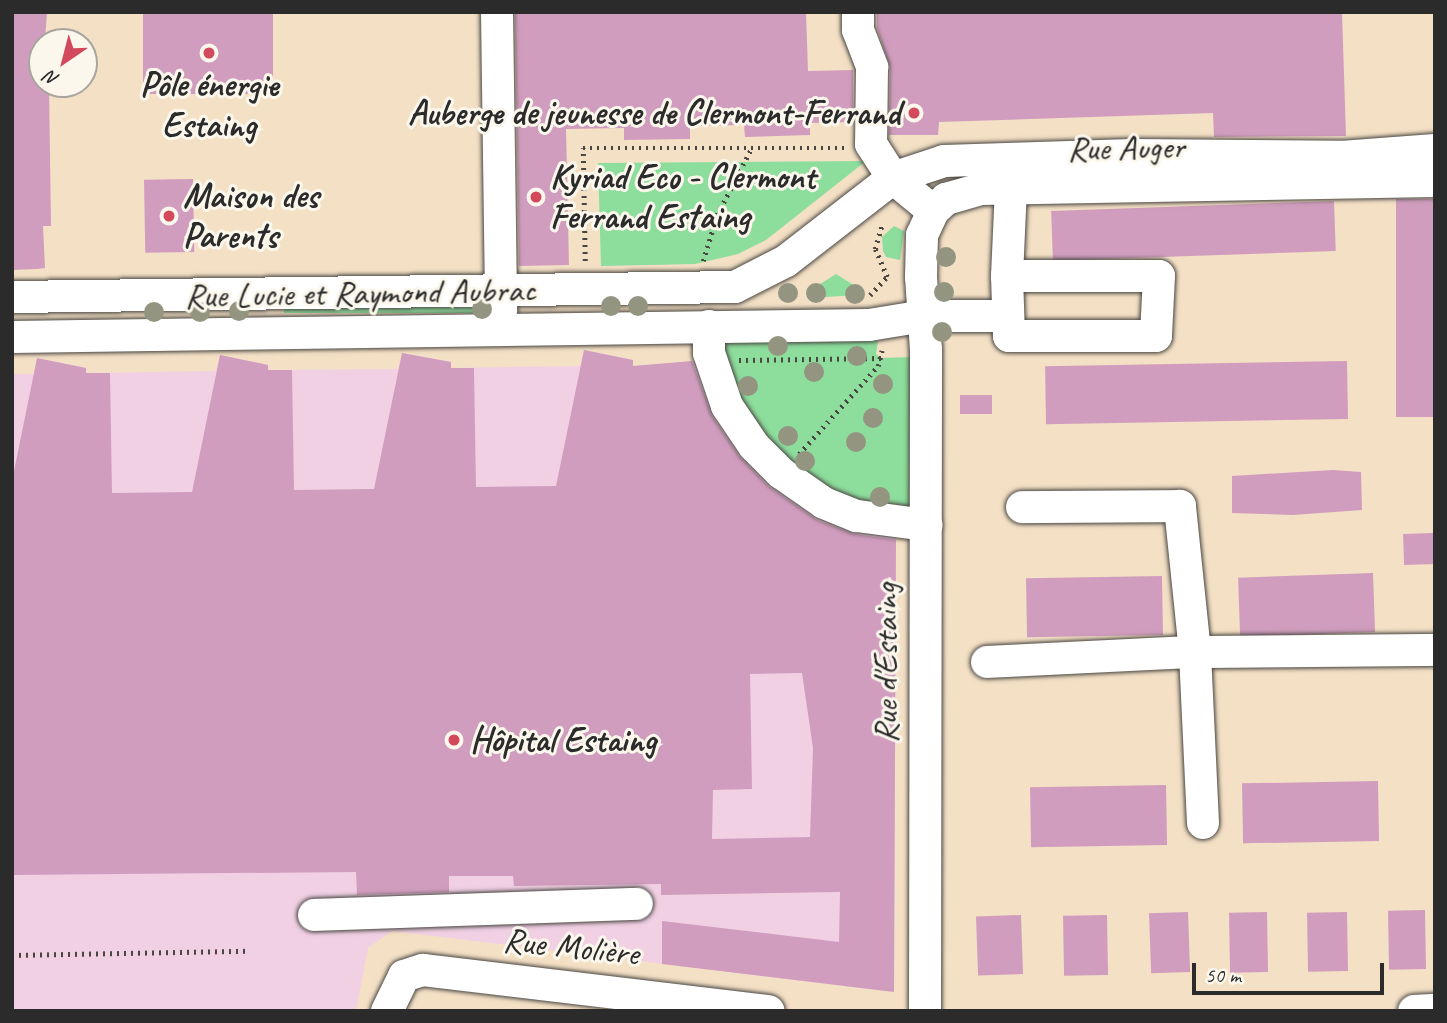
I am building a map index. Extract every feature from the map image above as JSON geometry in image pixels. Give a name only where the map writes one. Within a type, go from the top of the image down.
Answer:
[{"type":"street","points":[[497,12],[502,330]]},
{"type":"street","points":[[858,12],[858,30],[872,67],[871,135],[886,183],[933,211],[922,235],[924,316]]},
{"type":"street","points":[[12,297],[501,292],[585,282],[735,287],[754,281],[786,261],[886,183],[944,161],[981,158],[1341,157],[1435,150]]},
{"type":"street","name":"Rue Auger","points":[[933,211],[961,192],[1011,189],[1435,181]]},
{"type":"street","points":[[1007,276],[1159,276],[1156,336],[1009,336],[1007,276],[1011,189]]},
{"type":"street","points":[[585,282],[585,330]]},
{"type":"street","name":"Rue Lucie et Raymond Aubrac","points":[[12,337],[585,330],[709,340],[869,325],[924,316],[1007,316]]},
{"type":"street","name":"Rue d'Estaing","points":[[924,316],[925,1011]]},
{"type":"street","points":[[709,340],[718,385],[739,427],[782,473],[824,503],[857,516],[926,525]]},
{"type":"street","points":[[1022,507],[1180,506],[1195,652],[1203,823]]},
{"type":"street","points":[[987,662],[1195,652],[1435,650]]},
{"type":"street","points":[[314,915],[637,904]]},
{"type":"street","name":"Rue Molière","points":[[387,1011],[404,976],[423,971],[554,998],[769,1011]]},
{"type":"street","points":[[1414,1011],[1435,1010]]},
{"type":"path","points":[[585,282],[583,148],[751,149],[871,135]]},
{"type":"path","points":[[702,269],[717,215],[751,149]]},
{"type":"path","points":[[782,473],[881,358],[883,336],[870,336],[868,298],[887,277],[875,249],[876,236],[892,206],[886,183]]},
{"type":"path","points":[[709,340],[730,360],[881,358]]},
{"type":"path","points":[[12,955],[249,951]]},
{"type":"shaded area","name":"Hôpital Estaing","points":[[584,350],[633,360],[633,366],[703,361],[896,532],[894,992],[392,931],[368,948],[356,1011],[12,1011],[12,374],[34,374],[37,358],[86,368],[87,373],[216,371],[220,355],[268,365],[269,370],[398,369],[402,353],[451,362],[451,368],[580,366]]},
{"type":"green space","points":[[866,161],[766,240],[738,254],[695,264],[601,266],[598,163]]},
{"type":"green space","points":[[894,226],[904,231],[900,260],[886,257],[883,251],[882,237]]},
{"type":"green space","points":[[836,274],[857,287],[860,295],[808,298],[809,291]]},
{"type":"green space","points":[[284,304],[485,304],[485,313],[284,313]]},
{"type":"green space","points":[[718,331],[878,341],[876,354],[881,358],[911,357],[912,513],[887,514],[806,483],[733,398]]},
{"type":"building","points":[[12,12],[47,12],[46,28],[28,28],[28,98],[49,98],[51,226],[43,226],[45,268],[12,270]]},
{"type":"building","name":"Pôle énergie Estaing","points":[[143,12],[273,12],[273,94],[143,94]]},
{"type":"building","points":[[515,12],[806,12],[808,71],[853,70],[853,122],[810,123],[810,135],[745,137],[744,125],[690,126],[690,139],[624,140],[624,128],[566,129],[569,265],[519,266]]},
{"type":"building","points":[[877,12],[1342,12],[1346,136],[1214,137],[1213,113],[939,122],[938,135],[889,135],[890,67],[877,28]]},
{"type":"building","name":"Maison des Parents","points":[[193,179],[194,252],[145,253],[144,180]]},
{"type":"building","points":[[1396,199],[1435,199],[1435,417],[1396,417]]},
{"type":"building","points":[[1334,201],[1336,251],[1053,261],[1051,211]]},
{"type":"building","name":"Hôpital Estaing","points":[[584,350],[633,360],[633,366],[692,361],[712,416],[739,456],[768,486],[817,520],[854,534],[896,540],[894,992],[662,964],[662,921],[839,942],[840,892],[661,895],[661,884],[514,886],[513,876],[449,876],[449,892],[357,895],[356,872],[12,875],[12,481],[37,358],[86,368],[86,373],[110,373],[112,493],[192,492],[220,355],[268,365],[268,370],[292,370],[294,490],[374,489],[402,353],[451,362],[451,368],[474,368],[476,487],[556,486]],"holes":[[[802,673],[813,748],[810,837],[712,839],[713,790],[752,789],[750,674]]]},
{"type":"building","points":[[1347,361],[1348,419],[1046,424],[1045,366]]},
{"type":"building","points":[[960,395],[992,395],[992,414],[960,414]]},
{"type":"building","points":[[1333,470],[1361,472],[1362,510],[1293,515],[1232,513],[1232,476]]},
{"type":"building","points":[[1434,533],[1435,564],[1404,565],[1403,534]]},
{"type":"building","points":[[1373,573],[1375,632],[1240,637],[1238,578]]},
{"type":"building","points":[[1162,576],[1163,635],[1027,637],[1026,578]]},
{"type":"building","points":[[1378,781],[1379,841],[1243,843],[1242,783]]},
{"type":"building","points":[[1166,785],[1167,845],[1031,847],[1030,787]]},
{"type":"building","points":[[1425,910],[1426,969],[1389,970],[1388,911]]},
{"type":"building","points":[[1188,912],[1190,972],[1151,973],[1149,913]]},
{"type":"building","points":[[1267,912],[1268,972],[1230,973],[1229,913]]},
{"type":"building","points":[[1347,912],[1348,971],[1308,972],[1307,913]]},
{"type":"building","points":[[1021,915],[1023,974],[978,976],[976,917]]},
{"type":"building","points":[[1107,915],[1108,975],[1064,976],[1063,916]]},
{"type":"place","name":"Pôle énergie Estaing","points":[[209,53]]},
{"type":"place","name":"Auberge de jeunesse de Clermont-Ferrand","points":[[914,113]]},
{"type":"place","name":"Kyriad Eco - Clermont Ferrand Estaing","points":[[536,197]]},
{"type":"place","name":"Maison des Parents","points":[[169,216]]},
{"type":"place","name":"Hôpital Estaing","points":[[454,740]]}]
